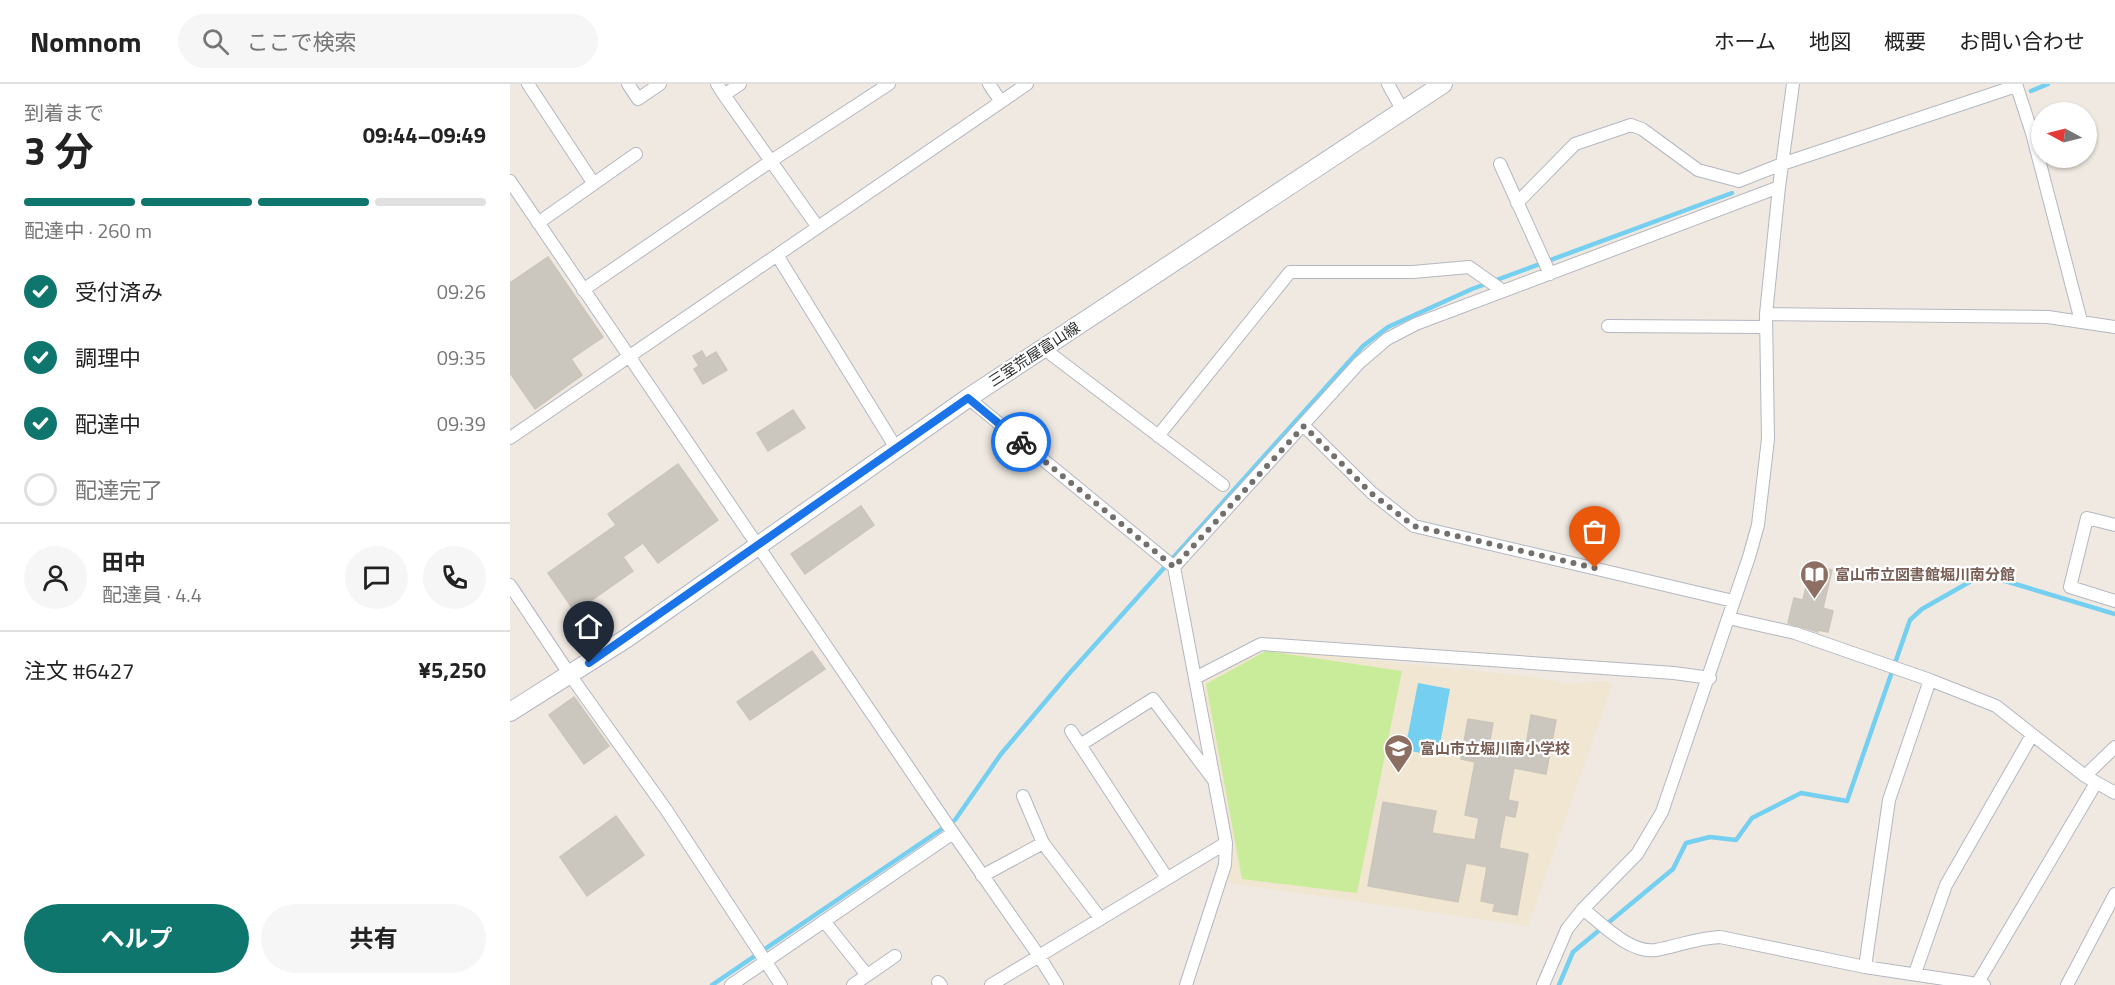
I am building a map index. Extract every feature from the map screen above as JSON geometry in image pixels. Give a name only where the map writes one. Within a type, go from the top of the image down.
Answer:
[{"type":"main road","name":"三室荒屋富山線","points":[[510,712],[570,675],[968,398],[1443,84]]},
{"type":"street","points":[[528,84],[594,184]]},
{"type":"street","points":[[628,84],[638,99],[660,84]]},
{"type":"street","points":[[717,84],[817,226]]},
{"type":"street","points":[[724,95],[740,84]]},
{"type":"street","points":[[584,290],[771,161],[889,84]]},
{"type":"street","points":[[989,84],[1001,102]]},
{"type":"street","points":[[510,438],[628,355],[1027,84]]},
{"type":"street","points":[[1388,84],[1403,111]]},
{"type":"street","points":[[1544,985],[1567,929],[1583,909],[1637,854],[1662,812],[1710,678],[1758,525],[1768,439],[1766,320],[1779,187],[1793,84]]},
{"type":"street","points":[[1517,202],[1575,144],[1631,125],[1642,129],[1698,170],[1739,181],[1782,164],[2016,85],[2032,133],[2081,321]]},
{"type":"street","points":[[538,223],[636,154]]},
{"type":"street","points":[[1500,164],[1550,274]]},
{"type":"street","points":[[510,181],[1057,985]]},
{"type":"street","points":[[1174,567],[1359,363],[1387,339],[1416,324],[1779,187]]},
{"type":"street","points":[[777,255],[896,448]]},
{"type":"street","points":[[1158,436],[1290,272],[1413,272],[1469,267],[1503,291]]},
{"type":"street","points":[[1608,326],[1766,320],[2048,317],[2115,327]]},
{"type":"street","points":[[1043,348],[1223,485]]},
{"type":"street","points":[[968,398],[1174,567],[1226,843],[1225,865],[1186,985]]},
{"type":"street","points":[[1304,426],[1371,493],[1414,526],[1733,600]]},
{"type":"street","points":[[2115,525],[2087,518],[2070,587],[2115,601]]},
{"type":"street","points":[[510,585],[570,675],[667,811],[781,985]]},
{"type":"street","points":[[1728,618],[1795,633],[1930,680],[1996,706],[2085,776],[2115,793]]},
{"type":"street","points":[[1195,678],[1262,644],[1674,673],[1710,678]]},
{"type":"street","points":[[1865,967],[1889,800],[1930,680]]},
{"type":"street","points":[[1080,745],[1153,699],[1214,781]]},
{"type":"street","points":[[1071,731],[1167,878]]},
{"type":"street","points":[[1914,973],[1946,885],[2032,735]]},
{"type":"street","points":[[2085,776],[2115,747]]},
{"type":"street","points":[[1583,909],[1627,942],[1653,951],[1698,938],[1720,936],[1865,967],[1980,984],[2096,783]]},
{"type":"street","points":[[1023,796],[1043,843],[1100,918]]},
{"type":"street","points":[[731,985],[953,833]]},
{"type":"street","points":[[982,876],[1043,843]]},
{"type":"street","points":[[991,985],[1226,843]]},
{"type":"street","points":[[2067,985],[2115,894]]},
{"type":"street","points":[[824,921],[867,975]]},
{"type":"street","points":[[853,985],[895,956]]},
{"type":"shaded area","name":"富山市立堀川南小学校","points":[[1288,651],[1534,677],[1566,684],[1607,681],[1612,686],[1528,926],[1229,883],[1227,879],[1233,860],[1200,685],[1202,677],[1257,653]]},
{"type":"green space","points":[[1266,651],[1402,671],[1357,893],[1242,879],[1206,684]]},
{"type":"water","points":[[1418,683],[1450,689],[1438,756],[1405,750]]},
{"type":"building","points":[[548,257],[603,337],[571,359],[582,375],[535,409],[510,373],[510,283]]},
{"type":"building","points":[[702,351],[706,358],[716,352],[727,370],[703,384],[694,369],[699,366],[693,356]]},
{"type":"building","points":[[793,410],[805,428],[768,451],[757,433]]},
{"type":"building","points":[[678,464],[718,520],[658,563],[643,543],[623,557],[633,571],[575,612],[548,573],[616,525],[608,514]]},
{"type":"building","points":[[861,506],[874,525],[805,574],[791,554]]},
{"type":"building","name":"富山市立図書館堀川南分館","points":[[1811,565],[1832,570],[1823,608],[1833,611],[1828,632],[1818,630],[1818,632],[1788,623],[1794,598],[1803,600]]},
{"type":"building","points":[[812,651],[825,669],[750,720],[737,702]]},
{"type":"building","points":[[574,697],[609,746],[584,764],[549,715]]},
{"type":"building","points":[[1531,715],[1556,720],[1546,774],[1514,768],[1508,800],[1518,802],[1515,817],[1505,815],[1499,848],[1528,854],[1517,915],[1493,911],[1495,904],[1481,901],[1487,867],[1466,863],[1458,902],[1368,886],[1383,802],[1436,811],[1432,833],[1475,840],[1479,818],[1465,815],[1475,762],[1461,759],[1468,719],[1493,723],[1490,740],[1526,746]]},
{"type":"building","points":[[616,816],[644,855],[587,896],[560,857]]},
{"type":"waterway","points":[[2031,91],[2048,84]]},
{"type":"waterway","points":[[712,985],[955,820],[1001,754],[1067,676],[1363,346],[1388,327],[1472,289],[1732,193]]},
{"type":"waterway","points":[[1559,985],[1573,952],[1673,869],[1686,843],[1710,837],[1736,840],[1752,818],[1801,793],[1847,801],[1910,620],[1922,609],[1973,580],[1995,578],[2115,614]]},
{"type":"way so far","points":[[1021,442],[1174,567],[1304,426],[1371,493],[1414,526],[1595,568]]},
{"type":"place","name":"富山市立図書館堀川南分館","points":[[1814,600]]},
{"type":"place","name":"富山市立堀川南小学校","points":[[1399,774]]},
{"type":"route","points":[[589,663],[968,398],[1021,442]]}]
